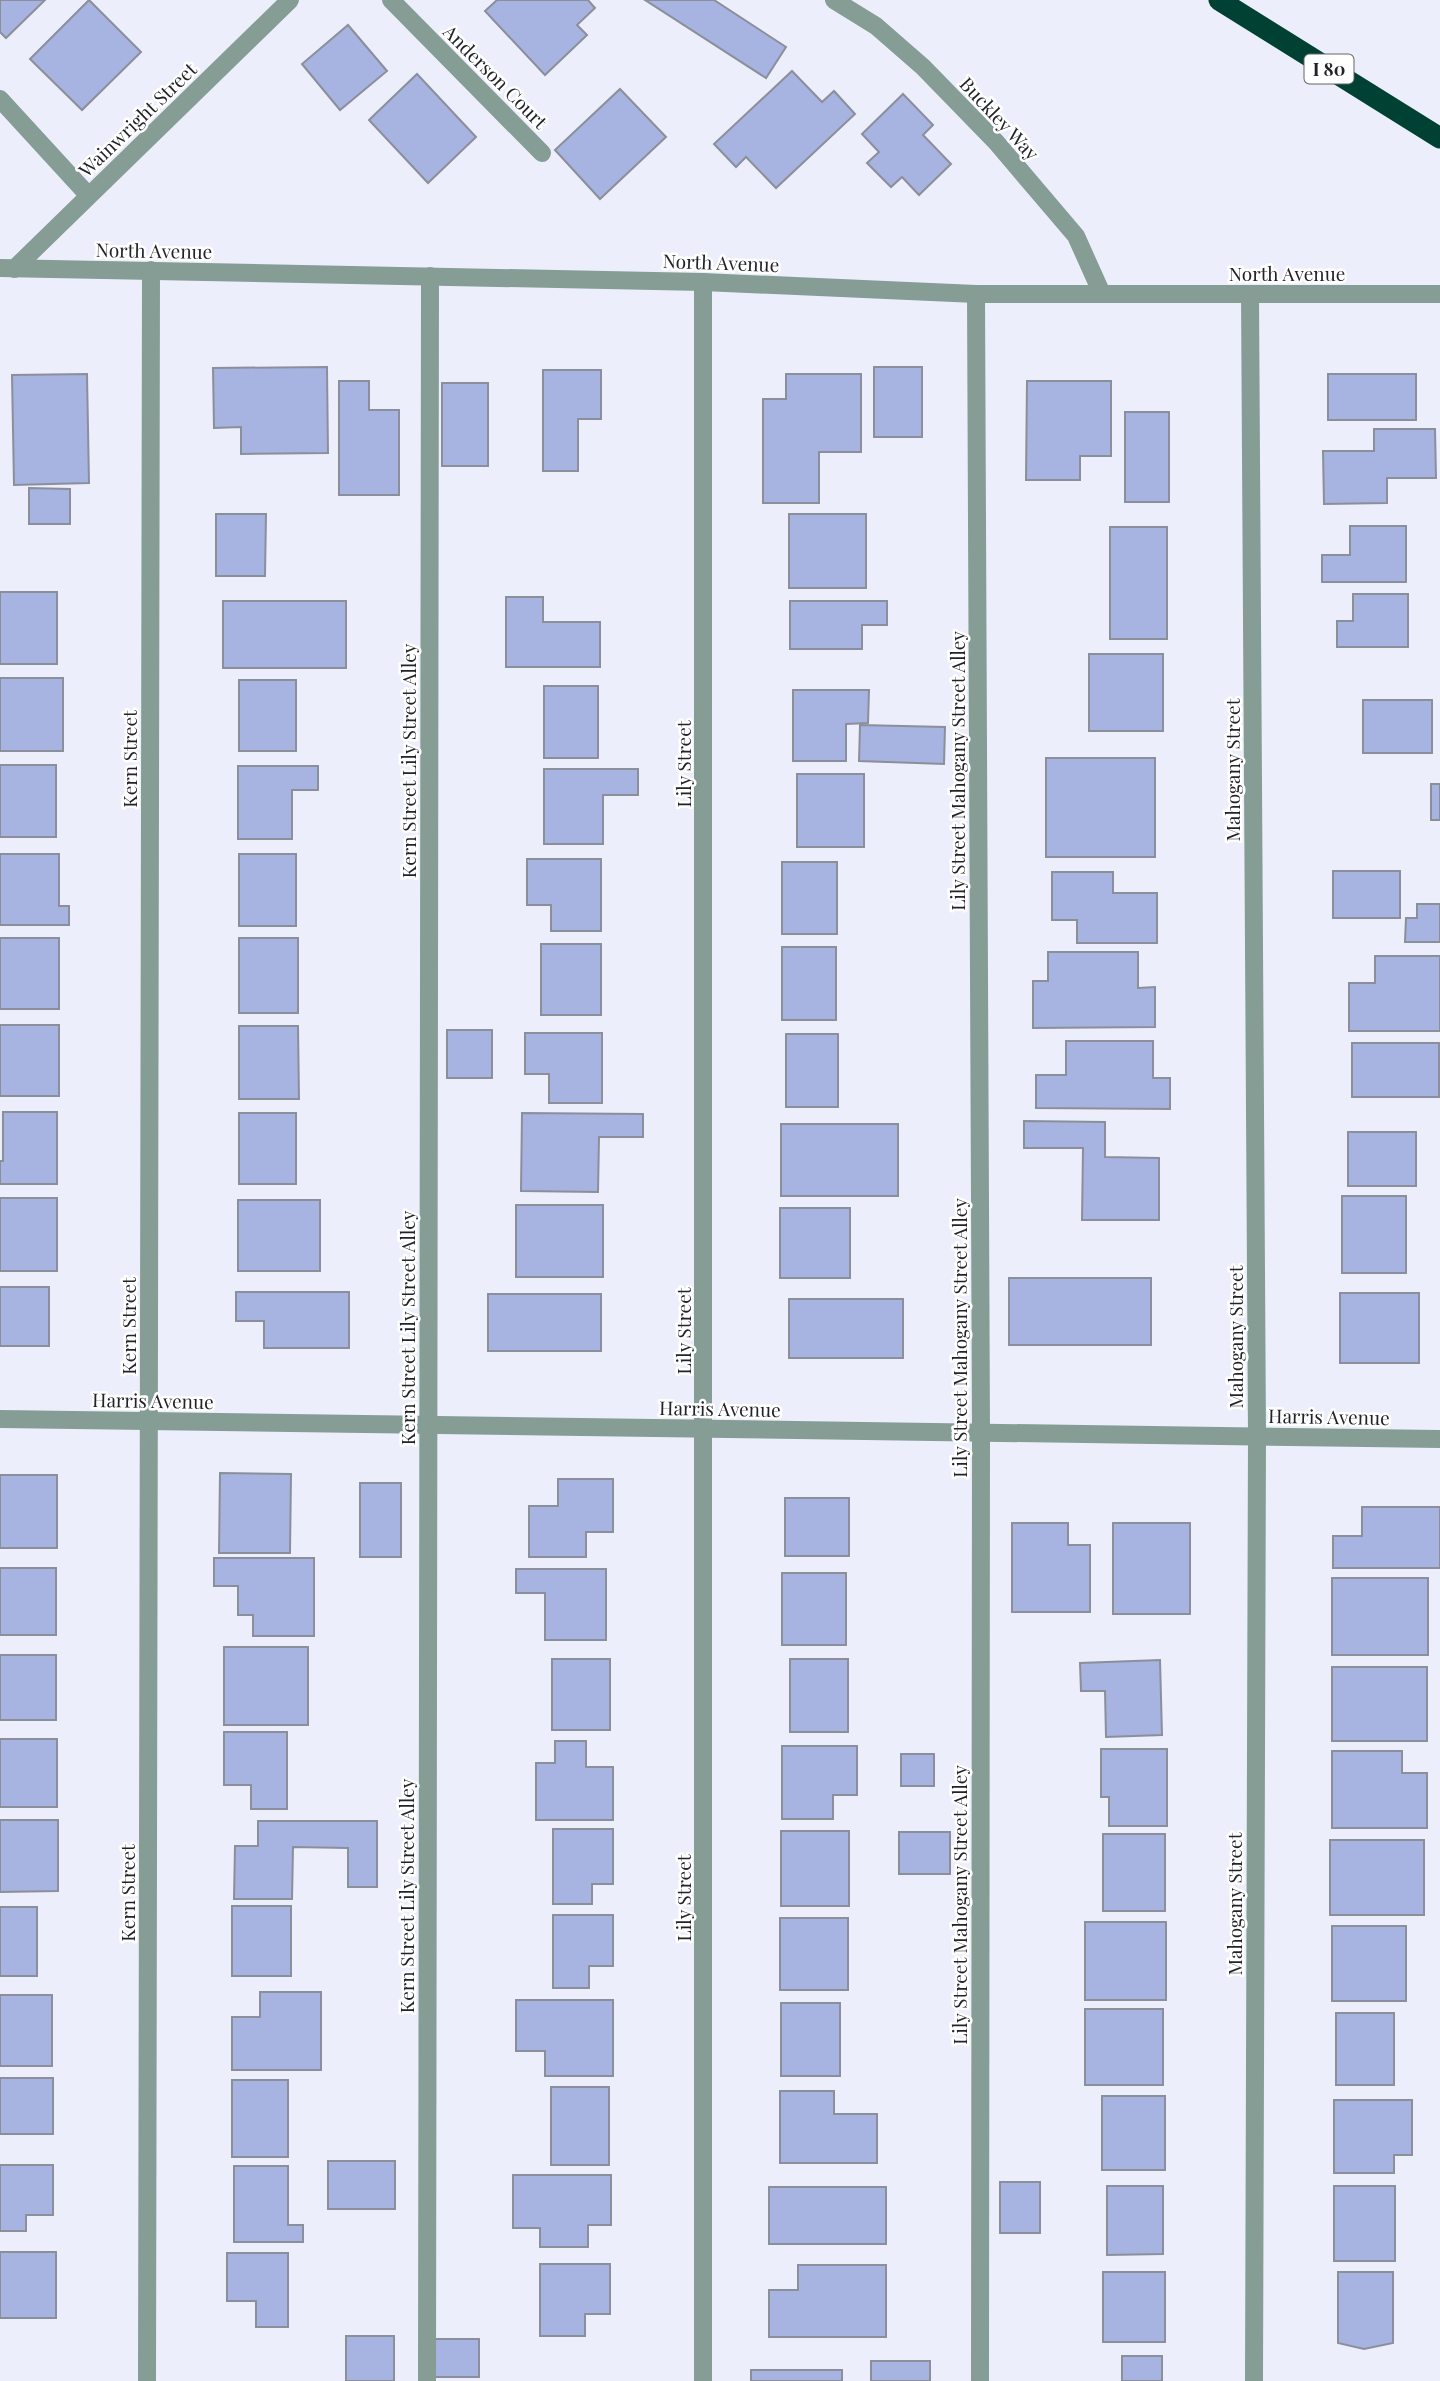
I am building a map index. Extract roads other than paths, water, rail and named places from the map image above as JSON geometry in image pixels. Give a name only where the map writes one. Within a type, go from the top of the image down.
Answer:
[{"type":"highway","name":"I 80","points":[[1219,0],[1440,138]]},
{"type":"street","name":"Wainwright Street","points":[[7,268],[88,195],[290,0]]},
{"type":"street","name":"Anderson Court","points":[[390,0],[542,152]]},
{"type":"street","name":"Buckley Way","points":[[834,0],[876,26],[923,67],[996,142],[1076,236],[1102,294]]},
{"type":"street","points":[[0,99],[88,195]]},
{"type":"street","name":"North Avenue","points":[[7,268],[703,282],[976,294],[1440,294]]},
{"type":"street","name":"Kern Street","points":[[147,2381],[151,270]]},
{"type":"street","name":"Kern Street Lily Street Alley","points":[[427,2381],[430,276]]},
{"type":"street","name":"Lily Street","points":[[703,282],[704,2381]]},
{"type":"street","name":"Lily Street Mahogany Street Alley","points":[[976,294],[981,1432],[980,2381]]},
{"type":"street","name":"Mahogany Street","points":[[1250,294],[1257,1436],[1254,2381]]},
{"type":"street","name":"Harris Avenue","points":[[0,1419],[1440,1438]]}]
